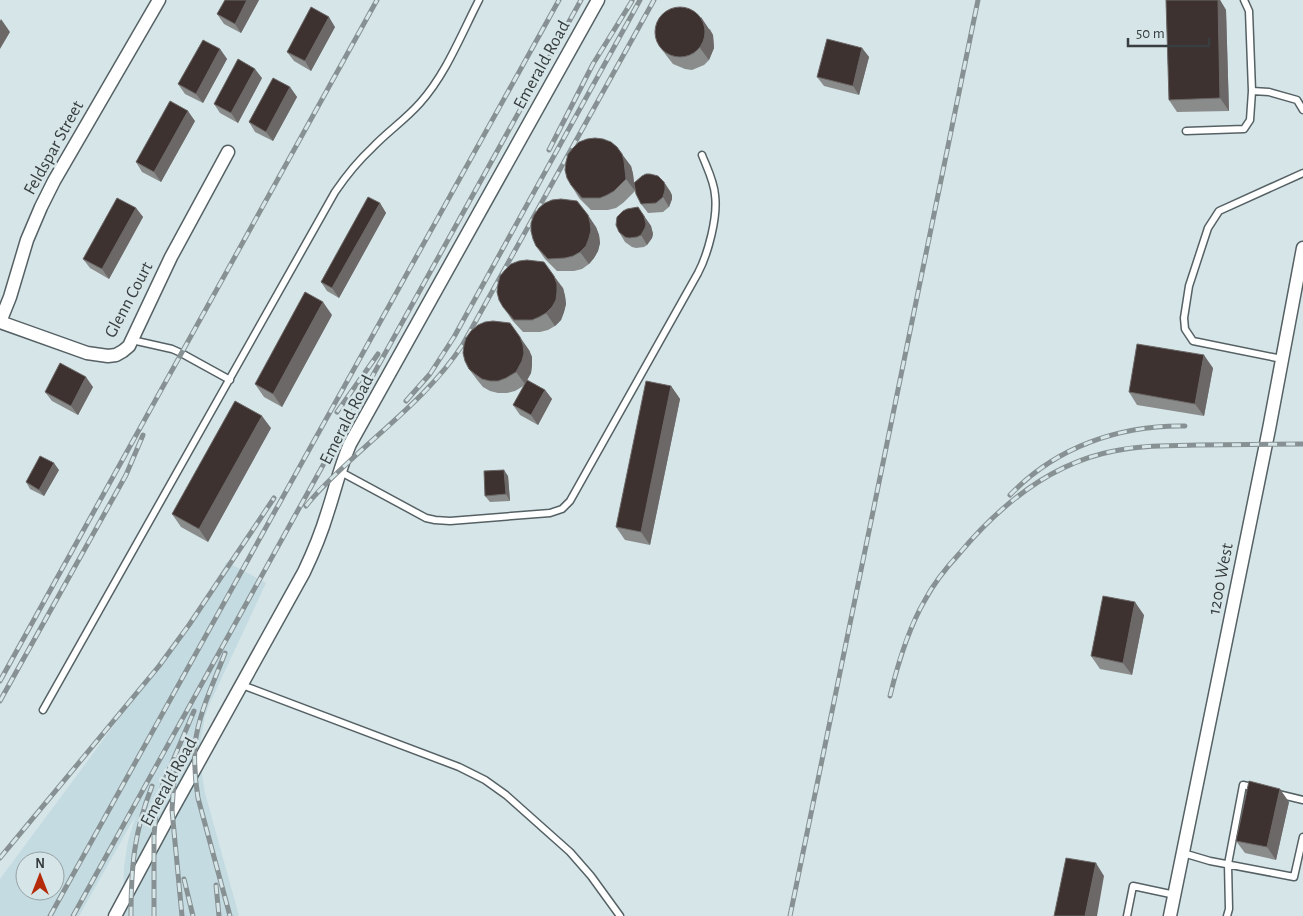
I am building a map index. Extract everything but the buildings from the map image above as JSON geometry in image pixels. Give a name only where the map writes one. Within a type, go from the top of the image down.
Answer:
[{"type":"street","name":"Feldspar Street","points":[[0,322],[10,298],[27,240],[54,180],[159,0]]},
{"type":"street","name":"Emerald Road","points":[[115,916],[311,556],[327,516],[339,471],[350,444],[598,0]]},
{"type":"street","name":"Glenn Court","points":[[0,322],[87,354],[116,355],[123,351],[129,346],[171,257],[228,152]]},
{"type":"street","name":"1200 West","points":[[1170,916],[1282,359],[1299,293],[1303,248]]},
{"type":"lane","points":[[43,710],[335,192],[344,178],[364,156],[409,115],[432,88],[442,73],[479,0]]},
{"type":"lane","points":[[1186,130],[1244,129],[1250,120],[1252,91],[1249,11],[1244,0]]},
{"type":"lane","points":[[1252,91],[1269,92],[1297,100],[1303,110]]},
{"type":"lane","points":[[339,471],[417,514],[435,520],[450,521],[550,513],[567,505],[698,274],[706,256],[716,203],[714,188],[702,155]]},
{"type":"lane","points":[[1282,359],[1193,341],[1185,329],[1184,318],[1189,286],[1208,228],[1219,211],[1303,173]]},
{"type":"lane","points":[[132,340],[182,353],[230,380]]},
{"type":"lane","points":[[242,685],[459,767],[485,780],[506,794],[570,852],[591,876],[620,916]]},
{"type":"lane","points":[[1227,916],[1229,909],[1228,864],[1243,785],[1260,789]]},
{"type":"lane","points":[[1269,792],[1303,800]]},
{"type":"lane","points":[[1183,853],[1210,861],[1294,877],[1303,837]]},
{"type":"lane","points":[[1126,916],[1134,886],[1175,894]]},
{"type":"shaded area","points":[[227,562],[266,583],[209,705],[201,739],[201,767],[205,793],[239,916],[123,916],[124,867],[128,841],[136,815],[79,916],[0,916],[0,879],[15,859],[15,901],[65,901],[65,851],[21,851],[196,613]]},
{"type":"railway","points":[[0,681],[377,0]]},
{"type":"railway","points":[[50,916],[559,0]]},
{"type":"railway","points":[[73,916],[581,0]]},
{"type":"railway","points":[[406,401],[430,374],[454,337],[640,0]]},
{"type":"railway","points":[[306,506],[335,475],[426,390],[452,360],[463,344],[654,0]]},
{"type":"railway","points":[[790,916],[978,0]]},
{"type":"railway","points":[[549,150],[593,64],[632,1]]},
{"type":"railway","points":[[337,412],[378,354]]},
{"type":"railway","points":[[1010,495],[1047,464],[1090,442],[1136,430],[1185,426]]},
{"type":"railway","points":[[0,701],[126,475],[143,435]]},
{"type":"railway","points":[[890,696],[909,634],[919,611],[936,582],[954,559],[991,519],[1009,503],[1048,476],[1069,465],[1091,457],[1134,448],[1197,445],[1303,444]]},
{"type":"railway","points":[[0,858],[159,666],[189,625],[274,498]]},
{"type":"railway","points":[[225,653],[207,697],[197,732],[195,778],[198,798],[230,916]]},
{"type":"railway","points":[[154,916],[154,836],[156,811],[163,784],[194,711]]},
{"type":"railway","points":[[180,758],[174,780],[172,810],[182,916]]},
{"type":"railway","points":[[131,916],[132,881],[137,834],[152,786]]},
{"type":"railway","points":[[184,879],[193,916]]},
{"type":"railway","points":[[216,885],[219,916]]}]
